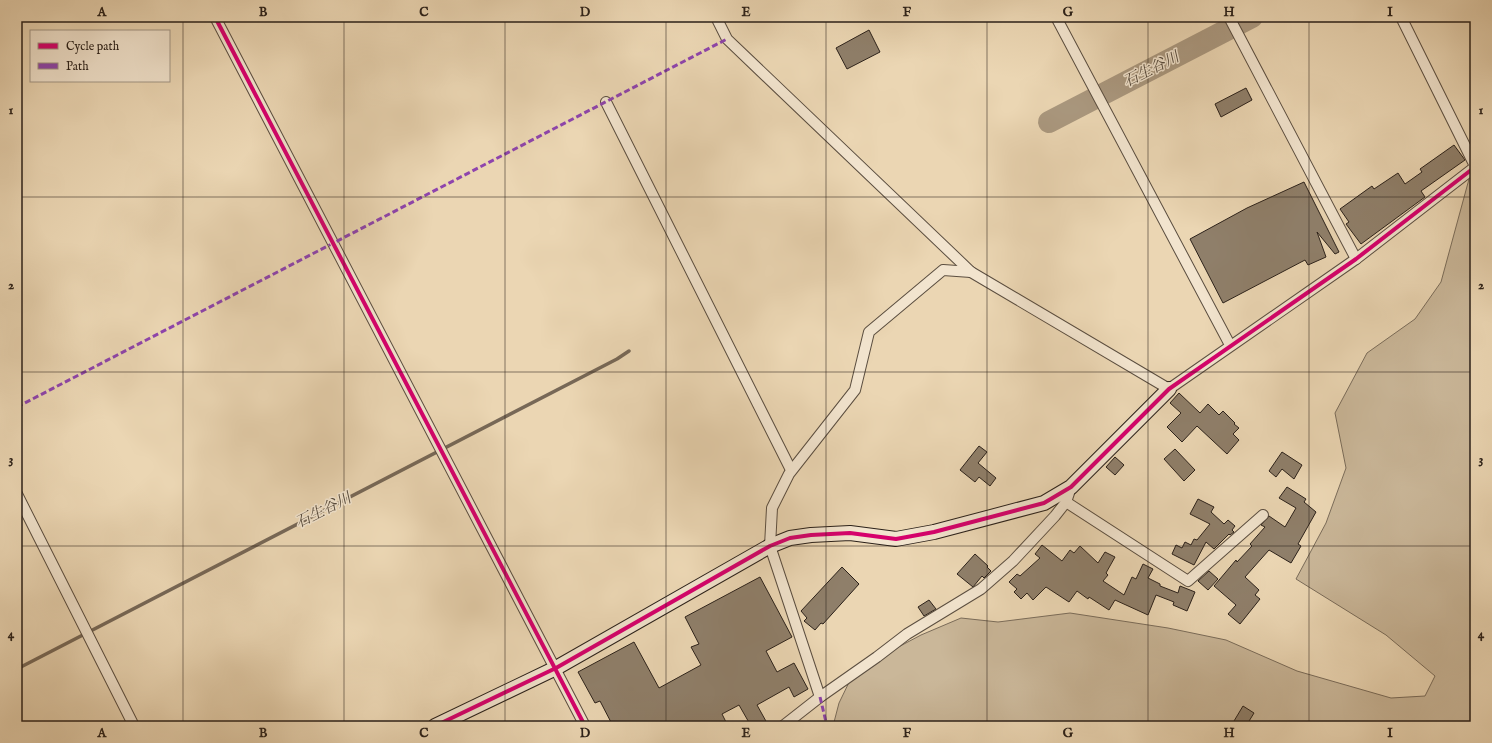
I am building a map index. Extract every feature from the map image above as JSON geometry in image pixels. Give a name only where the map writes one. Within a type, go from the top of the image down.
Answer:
[{"type":"street","points":[[215,17],[585,726]]},
{"type":"street","points":[[716,17],[728,39],[971,272],[1169,389]]},
{"type":"street","points":[[1056,17],[1230,345]]},
{"type":"street","points":[[1230,17],[1356,259]]},
{"type":"street","points":[[435,726],[556,668],[770,546],[790,538],[811,535],[850,533],[896,539],[934,532],[1044,502],[1071,487],[1169,389],[1230,345],[1356,259],[1475,167],[1401,17]]},
{"type":"street","points":[[606,102],[791,470]]},
{"type":"street","points":[[820,697],[770,546],[772,508],[791,470],[855,390],[869,332],[924,284],[943,270],[971,272]]},
{"type":"street","points":[[783,726],[820,697],[878,657],[906,634],[981,589],[1012,561],[1066,502],[1071,487]]},
{"type":"street","points":[[17,494],[134,726]]},
{"type":"street","points":[[1066,502],[1188,581],[1263,515]]},
{"type":"shaded area","points":[[1475,157],[1475,726],[833,726],[839,703],[855,670],[921,635],[961,618],[998,622],[1070,613],[1168,628],[1226,640],[1297,671],[1391,698],[1425,696],[1435,676],[1386,635],[1296,579],[1326,523],[1346,468],[1335,413],[1367,353],[1415,319],[1441,282]]},
{"type":"building","points":[[869,30],[880,52],[847,69],[836,48]]},
{"type":"building","points":[[1246,88],[1252,100],[1221,117],[1215,104]]},
{"type":"building","points":[[1454,145],[1465,160],[1421,191],[1425,197],[1361,244],[1346,224],[1349,222],[1340,209],[1372,186],[1374,189],[1398,173],[1405,184],[1422,172],[1420,169]]},
{"type":"building","points":[[1304,182],[1339,252],[1335,254],[1317,232],[1326,257],[1308,265],[1305,260],[1223,303],[1190,239],[1247,208]]},
{"type":"building","points":[[1179,393],[1200,413],[1208,404],[1219,415],[1223,411],[1239,428],[1233,434],[1239,440],[1227,454],[1197,426],[1182,442],[1167,427],[1181,413],[1170,403]]},
{"type":"building","points":[[979,446],[987,452],[978,463],[996,478],[990,486],[979,477],[975,482],[960,470]]},
{"type":"building","points":[[1175,449],[1195,470],[1184,481],[1164,459]]},
{"type":"building","points":[[1282,452],[1302,465],[1294,479],[1282,469],[1276,477],[1269,471]]},
{"type":"building","points":[[1115,457],[1124,465],[1115,475],[1106,467]]},
{"type":"building","points":[[1287,487],[1306,499],[1304,502],[1316,512],[1298,544],[1301,546],[1291,563],[1269,550],[1245,577],[1259,590],[1255,595],[1260,599],[1240,624],[1228,614],[1236,605],[1214,586],[1236,560],[1237,562],[1252,546],[1250,544],[1265,527],[1261,525],[1269,516],[1285,527],[1296,508],[1279,498]]},
{"type":"building","points":[[1198,499],[1214,507],[1211,512],[1224,524],[1228,520],[1235,526],[1232,530],[1234,532],[1230,535],[1229,534],[1214,549],[1206,542],[1194,565],[1172,554],[1176,545],[1182,548],[1185,542],[1191,545],[1194,539],[1197,540],[1210,524],[1190,514]]},
{"type":"building","points":[[1042,545],[1062,561],[1070,550],[1074,553],[1080,546],[1098,563],[1105,552],[1115,557],[1106,573],[1108,575],[1103,581],[1124,595],[1132,577],[1136,579],[1143,564],[1153,569],[1148,578],[1160,584],[1160,586],[1178,593],[1180,586],[1195,592],[1187,611],[1173,605],[1174,602],[1156,595],[1148,615],[1115,600],[1109,610],[1089,597],[1088,599],[1077,591],[1069,602],[1046,587],[1033,600],[1027,593],[1021,599],[1014,592],[1017,589],[1009,582],[1017,574],[1020,576],[1040,558],[1035,554]]},
{"type":"building","points":[[975,554],[988,566],[987,567],[991,571],[984,578],[982,576],[973,587],[957,574]]},
{"type":"building","points":[[842,567],[859,584],[823,624],[821,623],[815,630],[804,621],[807,618],[801,611]]},
{"type":"building","points":[[1209,571],[1218,579],[1208,590],[1198,581]]},
{"type":"building","points":[[760,577],[792,637],[766,651],[777,672],[794,663],[808,689],[794,697],[789,687],[757,705],[767,723],[761,726],[751,726],[739,705],[722,714],[728,726],[613,726],[600,701],[595,703],[578,672],[634,642],[659,688],[701,665],[691,647],[699,644],[685,617]]},
{"type":"building","points":[[929,600],[936,609],[924,616],[918,607]]},
{"type":"building","points":[[1243,706],[1254,713],[1246,726],[1231,726]]},
{"type":"waterway","name":"石生谷川","points":[[1049,122],[1252,17]]},
{"type":"waterway","name":"石生谷川","points":[[17,669],[617,359],[629,351]]},
{"type":"marked path","points":[[17,407],[727,39]]},
{"type":"marked path","points":[[820,697],[827,726]]},
{"type":"cycle path","points":[[215,17],[585,726]]},
{"type":"cycle path","points":[[435,726],[556,668],[770,546],[790,538],[811,535],[850,533],[896,539],[934,532],[1044,503],[1071,487],[1169,389],[1356,259],[1475,167]]}]
